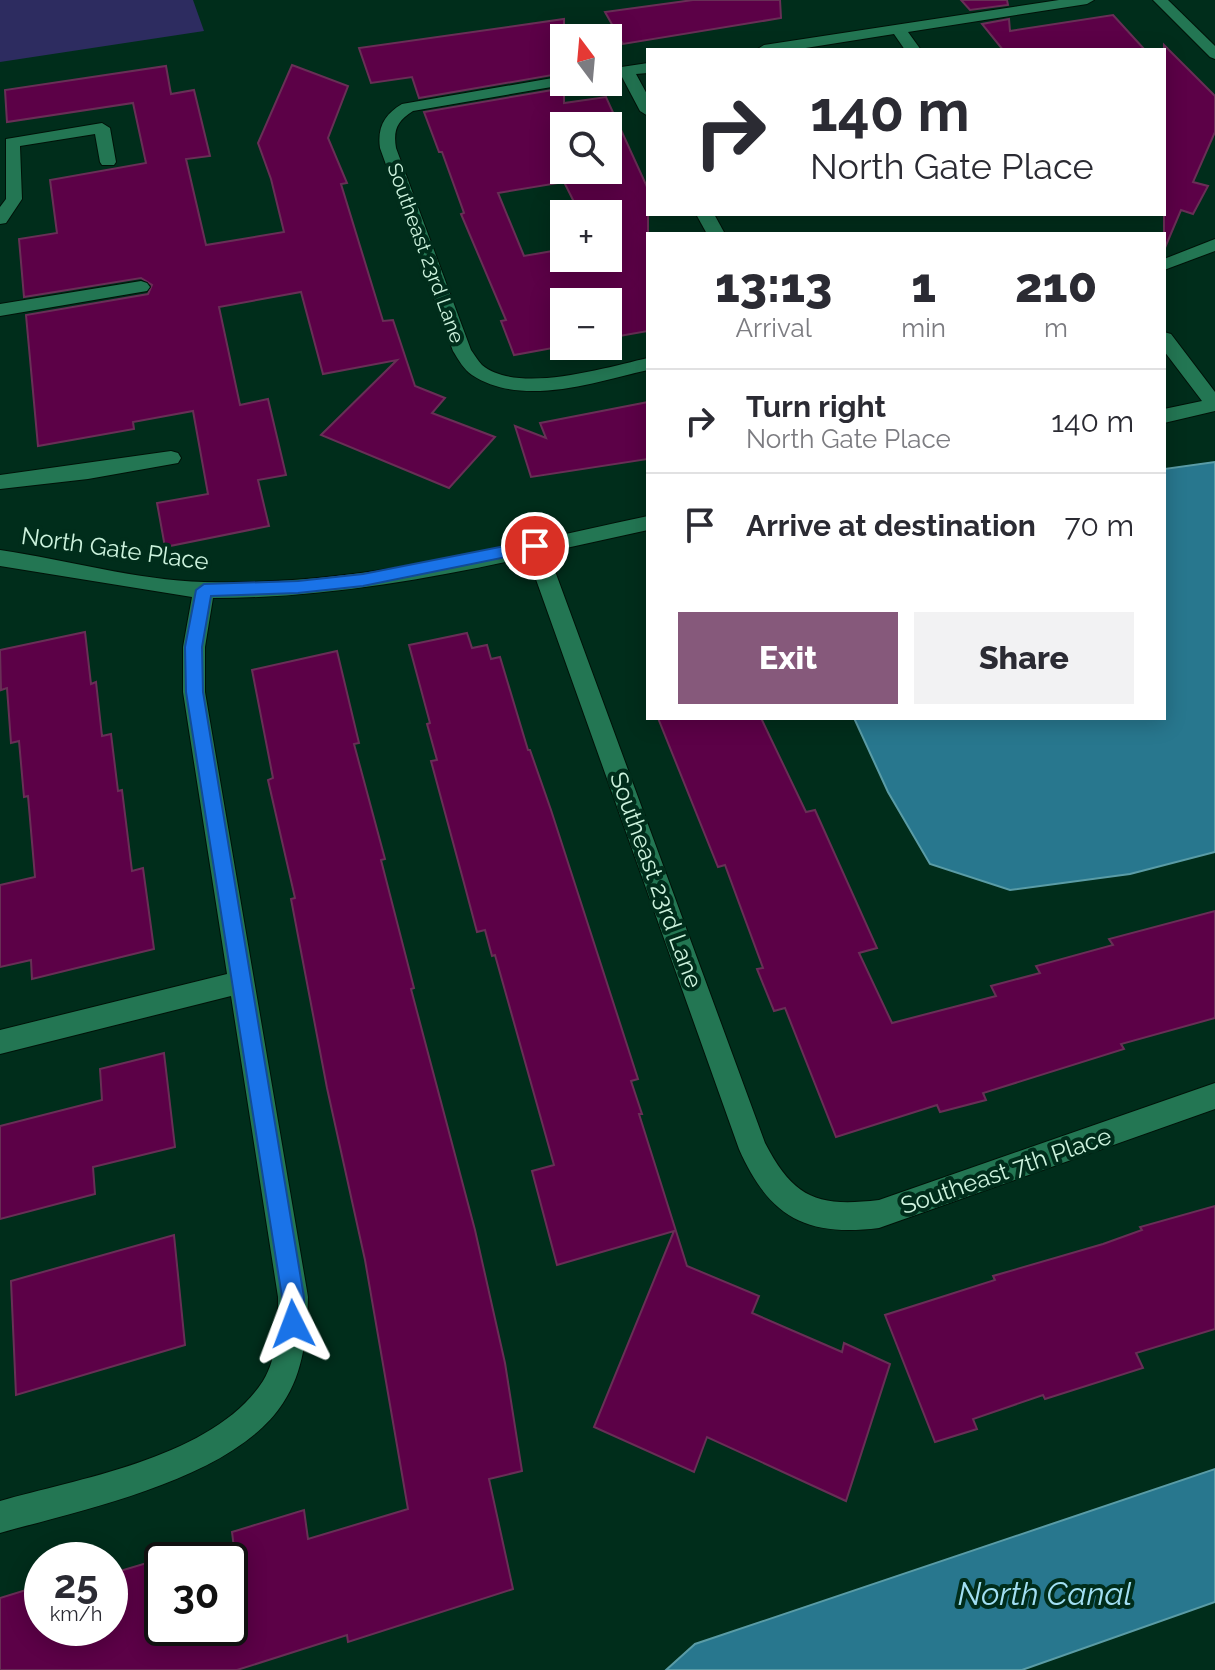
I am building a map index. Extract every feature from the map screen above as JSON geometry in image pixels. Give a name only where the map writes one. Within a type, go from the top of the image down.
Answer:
[{"type":"street","points":[[777,48],[1087,0]]},
{"type":"street","points":[[1160,0],[1215,54]]},
{"type":"street","points":[[898,29],[912,48]]},
{"type":"street","points":[[622,72],[646,68]]},
{"type":"street","points":[[627,71],[646,107]]},
{"type":"street","name":"Southeast 23rd Lane","points":[[550,83],[418,104],[392,118],[386,130],[388,148],[465,358],[488,379],[533,384],[646,364]]},
{"type":"street","points":[[0,219],[14,199],[12,142],[102,128],[108,162]]},
{"type":"street","points":[[1166,264],[1195,255],[1215,244]]},
{"type":"street","points":[[0,310],[141,287]]},
{"type":"street","points":[[1166,341],[1215,405],[1166,416]]},
{"type":"street","points":[[0,482],[171,458]]},
{"type":"street","name":"North Gate Place","points":[[0,558],[106,579],[204,590],[298,587],[363,580],[646,523]]},
{"type":"street","name":"Southeast 23rd Lane","points":[[535,546],[753,1149],[770,1183],[793,1205]]},
{"type":"street","points":[[0,1517],[172,1465],[223,1439],[263,1406],[274,1391],[290,1348],[293,1297],[194,692],[194,647],[204,590]]},
{"type":"street","points":[[0,1042],[241,982]]},
{"type":"street","name":"Southeast 7th Place","points":[[793,1205],[833,1218],[879,1214],[1215,1096]]},
{"type":"shaded area","points":[[0,0],[193,0],[204,31],[0,62]]},
{"type":"water","points":[[1215,462],[1215,852],[1130,874],[1010,890],[930,864],[888,792],[855,720],[1166,720],[1166,469]]},
{"type":"water","name":"North Canal","points":[[1215,1469],[1215,1602],[1022,1670],[666,1670],[695,1644]]},
{"type":"building","points":[[693,0],[780,0],[781,18],[623,44],[622,24],[612,24],[605,12]]},
{"type":"building","points":[[961,0],[1007,0],[1008,5],[970,10]]},
{"type":"building","points":[[1113,15],[1143,48],[1001,48],[982,24],[1009,19],[1010,31]]},
{"type":"building","points":[[564,19],[564,24],[550,24],[550,75],[419,98],[412,77],[371,83],[359,48]]},
{"type":"building","points":[[1164,45],[1215,96],[1215,132],[1193,182],[1208,186],[1193,214],[1181,210],[1166,245],[1166,48]]},
{"type":"building","points":[[292,65],[348,86],[328,138],[347,183],[341,184],[383,321],[393,320],[415,386],[445,398],[432,413],[495,437],[449,488],[321,435],[397,360],[323,374],[301,292],[219,307],[240,405],[268,399],[286,475],[258,480],[269,526],[165,547],[157,503],[208,494],[193,411],[133,422],[134,429],[38,446],[26,315],[148,294],[152,285],[141,278],[24,297],[19,239],[57,233],[50,180],[146,163],[133,103],[7,122],[5,90],[166,66],[171,94],[194,90],[210,156],[186,159],[206,245],[284,232],[258,143]]},
{"type":"building","points":[[550,90],[550,96],[564,96],[564,103],[606,97],[613,112],[550,112],[552,184],[498,193],[524,256],[550,251],[550,272],[622,272],[622,200],[573,200],[565,184],[622,184],[622,132],[646,185],[646,331],[622,336],[622,288],[550,288],[550,349],[514,355],[501,321],[506,320],[461,214],[464,213],[442,152],[439,152],[424,112]]},
{"type":"building","points":[[646,402],[646,459],[531,477],[515,426],[546,438],[540,423]]},
{"type":"building","points":[[85,632],[91,684],[96,682],[102,736],[111,734],[132,871],[143,868],[154,949],[32,979],[31,960],[0,967],[0,885],[35,877],[28,796],[24,797],[19,741],[11,743],[7,688],[1,690],[0,650]]},
{"type":"building","points":[[467,633],[472,648],[487,645],[491,659],[500,657],[638,1079],[631,1081],[642,1114],[639,1114],[687,1266],[759,1296],[752,1313],[842,1352],[844,1343],[890,1364],[846,1501],[707,1437],[694,1472],[594,1427],[674,1231],[557,1265],[532,1171],[554,1165],[495,955],[492,956],[485,930],[477,932],[431,761],[437,760],[427,724],[430,723],[409,645]]},
{"type":"building","points":[[337,651],[359,743],[354,744],[385,859],[381,860],[414,988],[411,989],[475,1230],[505,1363],[522,1471],[489,1479],[513,1589],[348,1642],[347,1635],[237,1670],[0,1670],[0,1598],[24,1591],[24,1646],[128,1646],[128,1569],[144,1564],[144,1646],[248,1646],[248,1542],[233,1542],[232,1532],[304,1510],[308,1539],[408,1509],[365,1260],[327,1088],[291,899],[295,898],[268,780],[273,778],[252,670]]},
{"type":"building","points":[[659,720],[762,720],[806,812],[815,810],[877,948],[859,953],[892,1023],[996,996],[991,986],[1040,973],[1036,966],[1113,945],[1109,939],[1215,911],[1215,1018],[1121,1044],[1124,1049],[983,1093],[986,1100],[940,1112],[937,1105],[836,1137],[785,1008],[774,1011],[757,969],[763,968],[725,865],[718,867]]},
{"type":"building","points":[[164,1053],[175,1147],[93,1167],[95,1194],[0,1219],[0,1126],[102,1100],[100,1069]]},
{"type":"building","points":[[1215,1206],[1215,1329],[1136,1353],[1143,1368],[1045,1399],[1043,1395],[973,1419],[977,1429],[935,1442],[885,1315],[995,1280],[993,1276],[1103,1244],[1142,1230],[1140,1227]]},
{"type":"building","points":[[174,1235],[185,1345],[16,1395],[11,1281]]},
{"type":"route","points":[[293,1324],[293,1297],[194,692],[195,630],[204,590],[298,587],[363,580],[535,546]]}]
